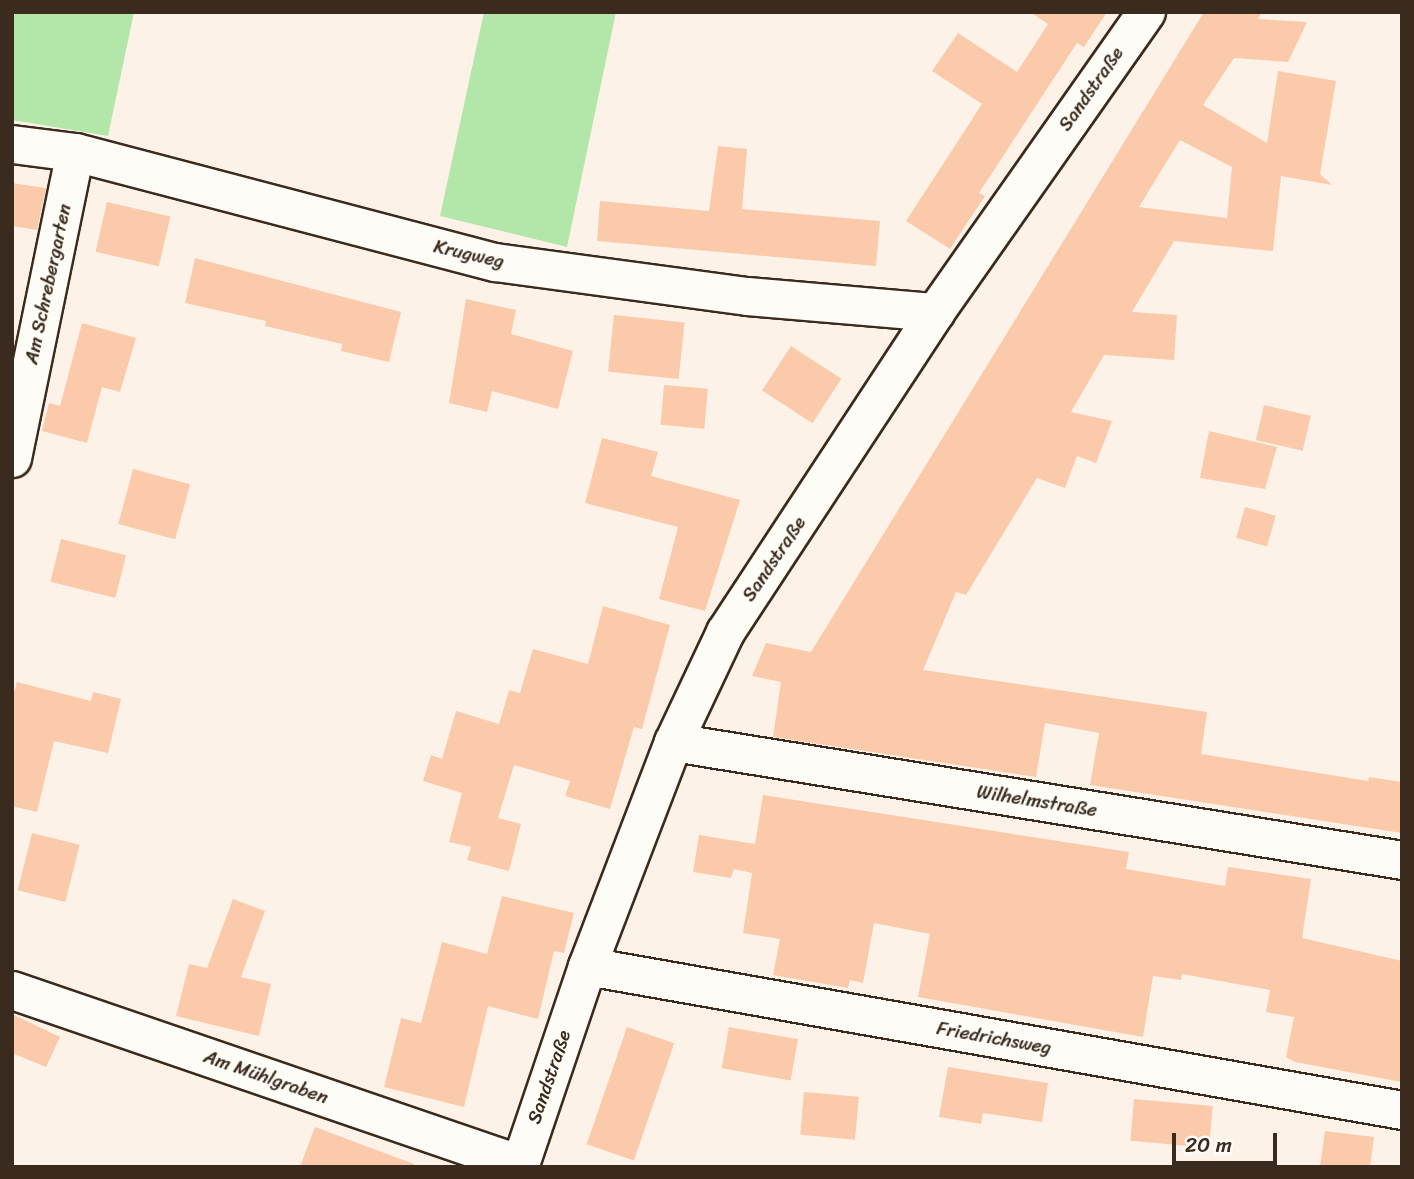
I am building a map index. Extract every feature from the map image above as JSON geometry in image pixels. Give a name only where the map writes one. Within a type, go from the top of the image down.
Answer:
[{"type":"street","name":"Sandstraße","points":[[520,1166],[587,966],[673,742],[725,632],[935,312],[1146,12]]},
{"type":"street","name":"Krugweg","points":[[12,144],[75,152],[495,262],[747,296],[935,312]]},
{"type":"street","name":"Am Schrebergarten","points":[[12,457],[75,152]]},
{"type":"street","name":"Wilhelmstraße","points":[[673,742],[1402,860]]},
{"type":"street","name":"Friedrichsweg","points":[[587,966],[1402,1110]]},
{"type":"street","name":"Am Mühlgraben","points":[[12,990],[520,1166]]},
{"type":"green space","points":[[12,12],[134,12],[108,136],[12,120]]},
{"type":"green space","points":[[484,12],[616,12],[567,247],[440,216]]},
{"type":"building","points":[[1030,12],[1107,12],[1084,47],[1077,43],[979,193],[985,196],[950,249],[906,221],[982,104],[932,71],[958,33],[1017,72],[1048,24]]},
{"type":"building","points":[[1204,12],[1262,12],[1258,19],[1307,22],[1288,62],[1234,58],[1203,105],[1267,143],[1278,71],[1336,81],[1320,174],[1332,185],[1281,176],[1273,251],[1174,241],[1132,312],[1177,315],[1174,360],[1104,355],[1071,412],[1112,421],[1096,463],[1077,456],[1065,488],[1037,478],[966,595],[956,592],[923,670],[1207,712],[1201,754],[1368,781],[1369,777],[1402,782],[1402,833],[1090,785],[1099,733],[1045,723],[1036,777],[773,737],[781,682],[752,676],[766,643],[811,652]],"holes":[[[1180,140],[1232,167],[1227,218],[1139,207]]]},
{"type":"building","points":[[718,146],[747,149],[742,209],[880,221],[876,266],[597,241],[600,201],[709,211]]},
{"type":"building","points":[[12,183],[46,188],[37,230],[12,226]]},
{"type":"building","points":[[107,202],[170,217],[159,266],[96,252]]},
{"type":"building","points":[[195,258],[401,312],[389,362],[341,351],[342,344],[265,326],[266,321],[185,303]]},
{"type":"building","points":[[466,299],[516,310],[511,334],[573,351],[558,409],[492,391],[487,412],[449,403]]},
{"type":"building","points":[[614,315],[685,322],[679,379],[608,372]]},
{"type":"building","points":[[82,323],[136,338],[120,392],[102,387],[87,443],[42,431],[49,403],[60,406]]},
{"type":"building","points":[[791,346],[841,379],[812,423],[762,390]]},
{"type":"building","points":[[664,385],[708,389],[704,429],[661,425]]},
{"type":"building","points":[[1264,405],[1311,416],[1303,451],[1256,440]]},
{"type":"building","points":[[1209,431],[1277,447],[1265,489],[1200,478]]},
{"type":"building","points":[[602,438],[658,452],[651,476],[740,500],[705,611],[659,599],[678,527],[585,503]]},
{"type":"building","points":[[133,469],[190,484],[175,539],[118,524]]},
{"type":"building","points":[[1245,507],[1276,516],[1267,547],[1236,538]]},
{"type":"building","points":[[61,539],[126,555],[115,598],[50,582]]},
{"type":"building","points":[[603,606],[670,625],[642,729],[634,727],[610,809],[565,796],[570,781],[514,765],[498,818],[521,824],[509,871],[467,860],[471,847],[449,842],[462,793],[423,781],[431,755],[442,759],[456,711],[499,724],[509,690],[520,693],[533,649],[588,664]]},
{"type":"building","points":[[17,682],[91,701],[93,692],[121,699],[108,753],[54,741],[37,812],[12,806],[12,700]]},
{"type":"building","points":[[763,795],[1129,852],[1126,869],[1225,886],[1228,867],[1311,879],[1302,938],[1402,961],[1402,1082],[1295,1062],[1286,1057],[1294,1017],[1266,1012],[1270,990],[1182,974],[1181,980],[1153,976],[1143,1037],[918,997],[930,934],[874,923],[863,983],[850,980],[848,988],[773,975],[780,939],[743,933],[752,873],[734,869],[731,878],[693,872],[699,835],[755,844]]},
{"type":"building","points":[[32,833],[80,845],[65,902],[18,890]]},
{"type":"building","points":[[502,896],[574,913],[564,953],[554,951],[538,1019],[488,1006],[464,1107],[384,1087],[401,1018],[421,1023],[442,942],[487,954]]},
{"type":"building","points":[[233,899],[265,911],[241,977],[271,984],[259,1036],[176,1016],[189,964],[207,968]]},
{"type":"building","points":[[12,1014],[60,1037],[46,1067],[12,1053]]},
{"type":"building","points":[[627,1027],[674,1043],[634,1161],[587,1144]]},
{"type":"building","points":[[729,1027],[798,1039],[791,1081],[722,1068]]},
{"type":"building","points":[[948,1067],[1048,1083],[1042,1122],[983,1113],[981,1124],[939,1117]]},
{"type":"building","points":[[804,1092],[859,1097],[855,1140],[800,1135]]},
{"type":"building","points":[[1134,1099],[1213,1106],[1209,1148],[1130,1141]]},
{"type":"building","points":[[315,1127],[414,1164],[413,1167],[300,1167]]},
{"type":"building","points":[[1325,1131],[1374,1137],[1370,1167],[1320,1167]]}]
